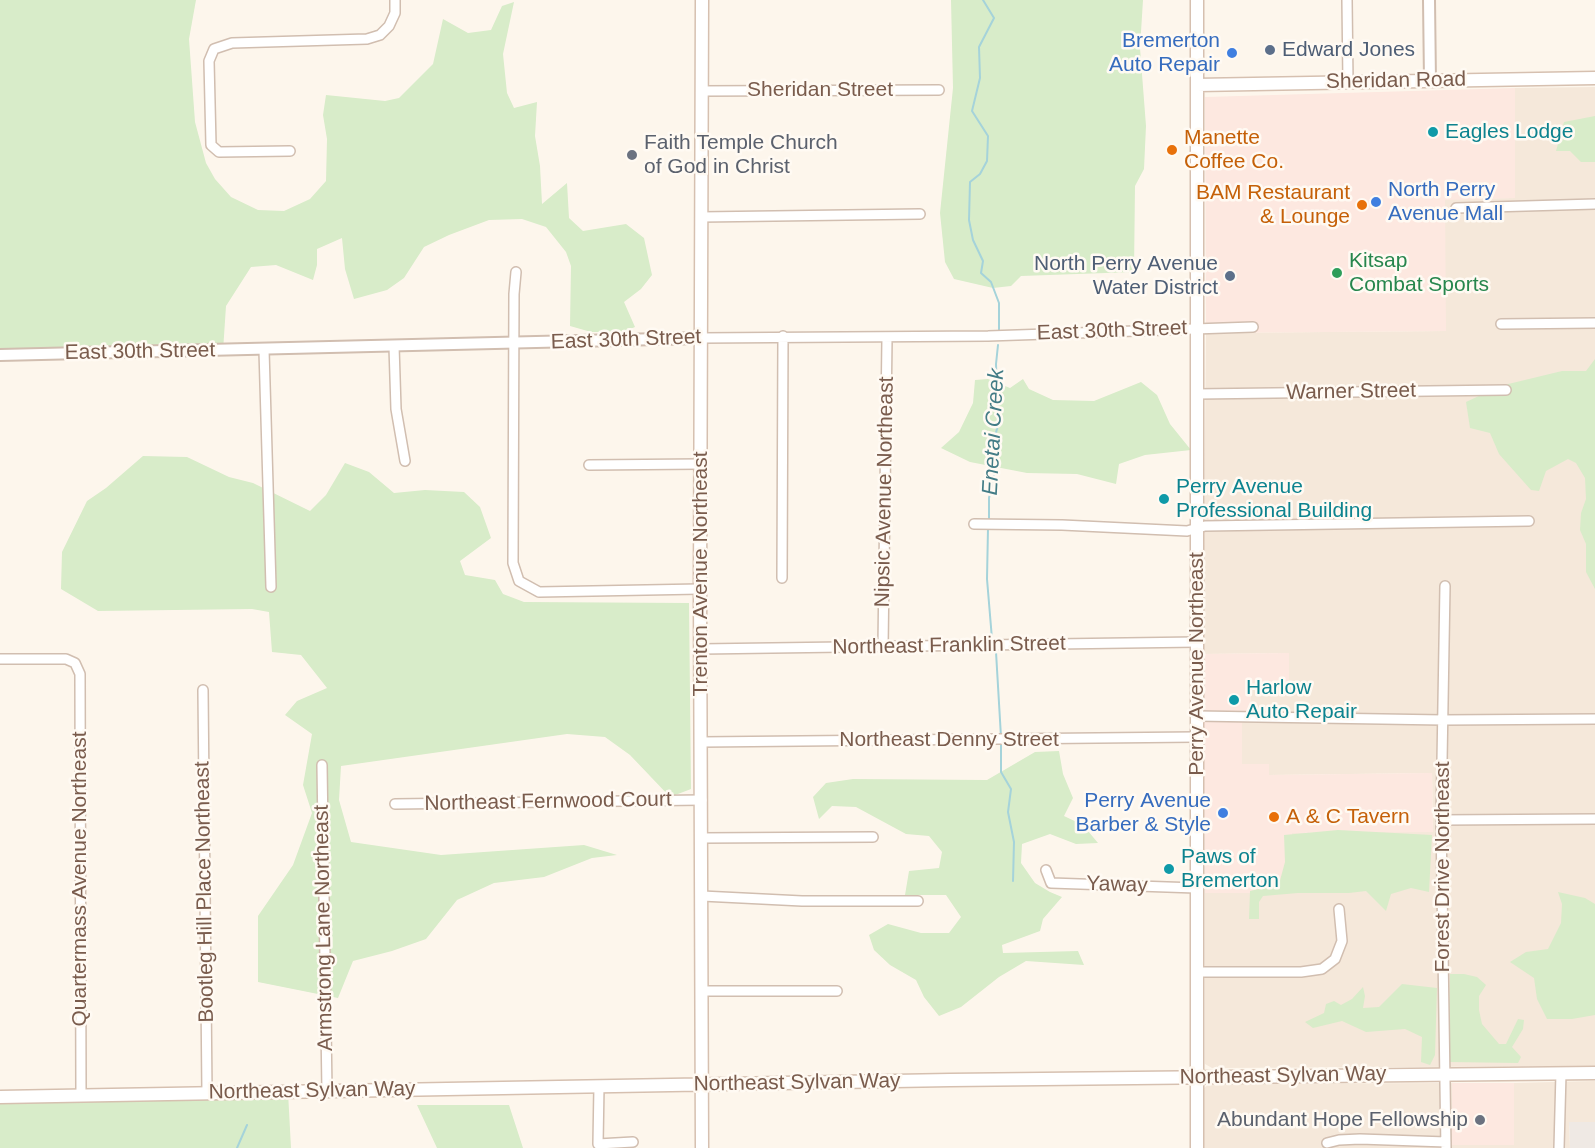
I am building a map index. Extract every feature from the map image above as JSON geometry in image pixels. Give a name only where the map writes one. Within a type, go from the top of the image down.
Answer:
[{"type":"main road","name":"Trenton Avenue Northeast","points":[[702,0],[700,589],[702,1148]]},
{"type":"main road","name":"Perry Avenue Northeast","points":[[1197,0],[1197,1148]]},
{"type":"main road","name":"Sheridan Road","points":[[1197,85],[1595,78]]},
{"type":"main road","name":"Northeast Sylvan Way","points":[[0,1097],[703,1084],[1595,1073]]},
{"type":"street","points":[[290,151],[219,152],[211,145],[209,61],[214,49],[232,43],[367,39],[380,35],[389,26],[395,13],[395,0]]},
{"type":"street","points":[[1347,0],[1348,82]]},
{"type":"street","points":[[1429,0],[1430,81]]},
{"type":"street","name":"Sheridan Street","points":[[701,91],[939,90]]},
{"type":"street","points":[[1456,208],[1595,204]]},
{"type":"street","points":[[701,217],[920,214]]},
{"type":"street","points":[[516,273],[513,563],[519,581],[539,592],[700,589]]},
{"type":"street","points":[[1501,324],[1595,323]]},
{"type":"street","name":"East 30th Street","points":[[0,355],[783,336],[888,338],[1252,327]]},
{"type":"street","points":[[782,578],[783,336]]},
{"type":"street","name":"Nipsic Avenue Northeast","points":[[883,647],[888,338]]},
{"type":"street","points":[[394,346],[396,409],[405,461]]},
{"type":"street","points":[[264,350],[271,587]]},
{"type":"street","name":"Warner Street","points":[[1197,394],[1506,390]]},
{"type":"street","points":[[589,465],[701,464]]},
{"type":"street","points":[[974,524],[1062,525],[1187,531],[1205,526],[1528,521]]},
{"type":"street","name":"Forest Drive Northeast","points":[[1445,586],[1441,820],[1446,1145]]},
{"type":"street","name":"Northeast Franklin Street","points":[[701,649],[1197,642]]},
{"type":"street","name":"Quartermass Avenue Northeast","points":[[0,659],[66,659],[75,663],[80,674],[81,1096]]},
{"type":"street","name":"Bootleg Hill Place Northeast","points":[[203,690],[207,1093]]},
{"type":"street","points":[[1197,716],[1443,720],[1595,719]]},
{"type":"street","name":"Northeast Denny Street","points":[[702,742],[1196,737]]},
{"type":"street","name":"Armstrong Lane Northeast","points":[[322,765],[327,1091]]},
{"type":"street","name":"Northeast Fernwood Court","points":[[395,804],[702,800]]},
{"type":"street","points":[[1441,820],[1595,819]]},
{"type":"street","points":[[702,838],[873,837]]},
{"type":"street","name":"Yaway","points":[[1046,870],[1051,883],[1196,888]]},
{"type":"street","points":[[702,896],[802,901],[918,901]]},
{"type":"street","points":[[1196,972],[1301,972],[1322,969],[1335,959],[1342,941],[1339,909]]},
{"type":"street","points":[[703,991],[837,991]]},
{"type":"street","points":[[1559,1148],[1561,1073]]},
{"type":"street","points":[[599,1086],[598,1144],[633,1142]]},
{"type":"street","points":[[1327,1143],[1360,1139],[1446,1145]]},
{"type":"shaded area","points":[[1595,87],[1595,1066],[1212,1068],[1205,1064],[1205,893],[1292,892],[1292,833],[1433,831],[1432,773],[1269,775],[1242,764],[1242,720],[1251,720],[1250,687],[1289,653],[1203,654],[1206,333],[1445,331],[1445,199],[1515,198],[1515,88]]},
{"type":"shaded area","points":[[1515,88],[1515,198],[1445,200],[1446,331],[1206,333],[1205,97]]},
{"type":"shaded area","points":[[1289,653],[1289,686],[1250,687],[1251,720],[1242,721],[1242,764],[1269,764],[1269,775],[1432,773],[1433,832],[1292,833],[1292,893],[1205,893],[1203,654]]},
{"type":"shaded area","points":[[1595,1081],[1595,1122],[1569,1122],[1570,1148],[1204,1148],[1203,1089],[1209,1084],[1452,1083],[1452,1144],[1513,1145],[1514,1083]]},
{"type":"shaded area","points":[[1452,1083],[1514,1083],[1514,1145],[1452,1145]]},
{"type":"shaded area","points":[[1569,1122],[1595,1122],[1595,1148],[1570,1148]]},
{"type":"green space","points":[[0,0],[196,0],[189,39],[195,122],[206,163],[215,179],[231,197],[258,210],[284,211],[310,199],[326,181],[327,139],[323,115],[326,95],[385,101],[399,98],[433,64],[443,19],[468,33],[491,30],[502,6],[514,2],[503,54],[507,93],[514,108],[537,102],[535,136],[540,166],[542,204],[567,183],[569,218],[583,231],[626,224],[644,238],[652,275],[641,289],[624,302],[635,327],[623,332],[591,332],[570,326],[571,266],[566,252],[546,227],[522,219],[489,220],[424,247],[404,278],[387,290],[354,299],[345,269],[342,238],[317,249],[317,265],[313,280],[276,265],[251,267],[226,306],[223,351],[0,355]]},
{"type":"green space","points":[[951,0],[1143,0],[1140,48],[1146,126],[1144,169],[1135,186],[1134,272],[1021,276],[1011,286],[993,288],[954,279],[945,262],[940,213],[953,88]]},
{"type":"green space","points":[[1595,116],[1595,162],[1581,162],[1570,151],[1556,151],[1564,122]]},
{"type":"green space","points":[[1595,359],[1595,589],[1586,572],[1586,544],[1580,530],[1581,513],[1586,499],[1585,478],[1576,463],[1568,459],[1546,471],[1539,491],[1531,490],[1499,454],[1490,433],[1470,428],[1466,402],[1500,386],[1562,371],[1586,371]]},
{"type":"green space","points":[[988,379],[1010,388],[1023,379],[1029,389],[1053,400],[1094,401],[1141,382],[1157,395],[1170,424],[1191,450],[1145,455],[1119,464],[1116,484],[1077,474],[1027,473],[970,462],[941,448],[959,432],[973,403],[975,380]]},
{"type":"green space","points":[[143,456],[187,457],[229,477],[253,483],[310,511],[326,495],[345,463],[369,472],[394,493],[425,490],[464,492],[480,507],[491,538],[460,561],[465,575],[495,580],[503,594],[524,602],[689,603],[691,789],[670,797],[630,755],[605,737],[567,734],[341,766],[339,800],[351,842],[441,855],[584,845],[617,855],[592,858],[544,877],[494,883],[457,900],[426,939],[353,961],[338,998],[258,982],[258,916],[293,865],[312,813],[303,785],[312,734],[285,715],[297,701],[327,688],[301,655],[272,652],[269,612],[252,609],[98,611],[61,589],[62,552],[87,501]]},
{"type":"green space","points":[[1059,751],[1063,774],[1073,798],[1064,816],[1083,825],[1098,843],[1076,844],[1050,834],[1022,844],[1021,863],[1035,883],[1062,897],[1043,919],[1040,931],[1002,945],[1003,953],[1078,951],[1084,965],[1026,961],[999,977],[961,1007],[939,1016],[924,997],[916,980],[890,965],[874,950],[869,935],[888,924],[921,933],[949,933],[961,917],[946,895],[905,895],[909,871],[939,868],[942,852],[929,836],[906,834],[856,807],[832,806],[819,819],[813,797],[826,783],[853,779],[987,780],[1035,752]]},
{"type":"green space","points":[[1338,830],[1432,835],[1429,892],[1411,888],[1391,894],[1386,911],[1366,891],[1263,896],[1259,902],[1259,919],[1249,919],[1250,891],[1279,884],[1285,862],[1284,835]]},
{"type":"green space","points":[[1558,892],[1585,898],[1595,904],[1595,1015],[1572,1019],[1547,1019],[1537,999],[1534,978],[1510,962],[1526,952],[1548,949],[1561,923],[1562,904]]},
{"type":"green space","points":[[1450,974],[1477,977],[1486,985],[1479,996],[1482,1024],[1499,1044],[1506,1044],[1518,1019],[1524,1020],[1523,1029],[1512,1047],[1521,1057],[1518,1063],[1448,1062]]},
{"type":"green space","points":[[1402,984],[1437,988],[1435,1055],[1430,1065],[1421,1062],[1422,1037],[1405,1029],[1366,1032],[1342,1021],[1313,1028],[1305,1022],[1324,1013],[1326,1004],[1334,1001],[1341,1005],[1352,999],[1363,987],[1365,996],[1363,1008],[1379,1007]]},
{"type":"green space","points":[[288,1092],[291,1148],[0,1148],[0,1097]]},
{"type":"green space","points":[[417,1105],[509,1105],[523,1148],[437,1148]]},
{"type":"waterway","name":"Enetai Creek","points":[[983,0],[994,18],[979,47],[980,78],[972,111],[988,136],[987,161],[980,174],[970,182],[969,220],[973,240],[983,261],[981,273],[991,282],[999,303],[999,330]]},
{"type":"waterway","name":"Enetai Creek","points":[[989,518],[989,498],[997,461],[994,440],[998,425],[996,364],[998,345]]},
{"type":"waterway","name":"Enetai Creek","points":[[988,528],[987,579],[992,639]]},
{"type":"waterway","name":"Enetai Creek","points":[[996,652],[1001,737]]},
{"type":"waterway","name":"Enetai Creek","points":[[1001,742],[1001,772],[1011,789],[1008,812],[1014,842],[1013,881]]},
{"type":"waterway","points":[[237,1148],[247,1125]]},
{"type":"place","name":"Edward Jones","points":[[1270,50]]},
{"type":"place","name":"Bremerton Auto Repair","points":[[1232,53]]},
{"type":"place","name":"Eagles Lodge","points":[[1433,132]]},
{"type":"place","name":"Manette Coffee Co.","points":[[1172,150]]},
{"type":"place","name":"Faith Temple Church of God in Christ","points":[[632,155]]},
{"type":"place","name":"North Perry Avenue Mall","points":[[1376,202]]},
{"type":"place","name":"BAM Restaurant & Lounge","points":[[1362,205]]},
{"type":"place","name":"Kitsap Combat Sports","points":[[1337,273]]},
{"type":"place","name":"North Perry Avenue Water District","points":[[1230,276]]},
{"type":"place","name":"Perry Avenue Professional Building","points":[[1164,499]]},
{"type":"place","name":"Harlow Auto Repair","points":[[1234,700]]},
{"type":"place","name":"Perry Avenue Barber & Style","points":[[1223,813]]},
{"type":"place","name":"A & C Tavern","points":[[1274,817]]},
{"type":"place","name":"Paws of Bremerton","points":[[1169,869]]},
{"type":"place","name":"Abundant Hope Fellowship","points":[[1480,1120]]}]
